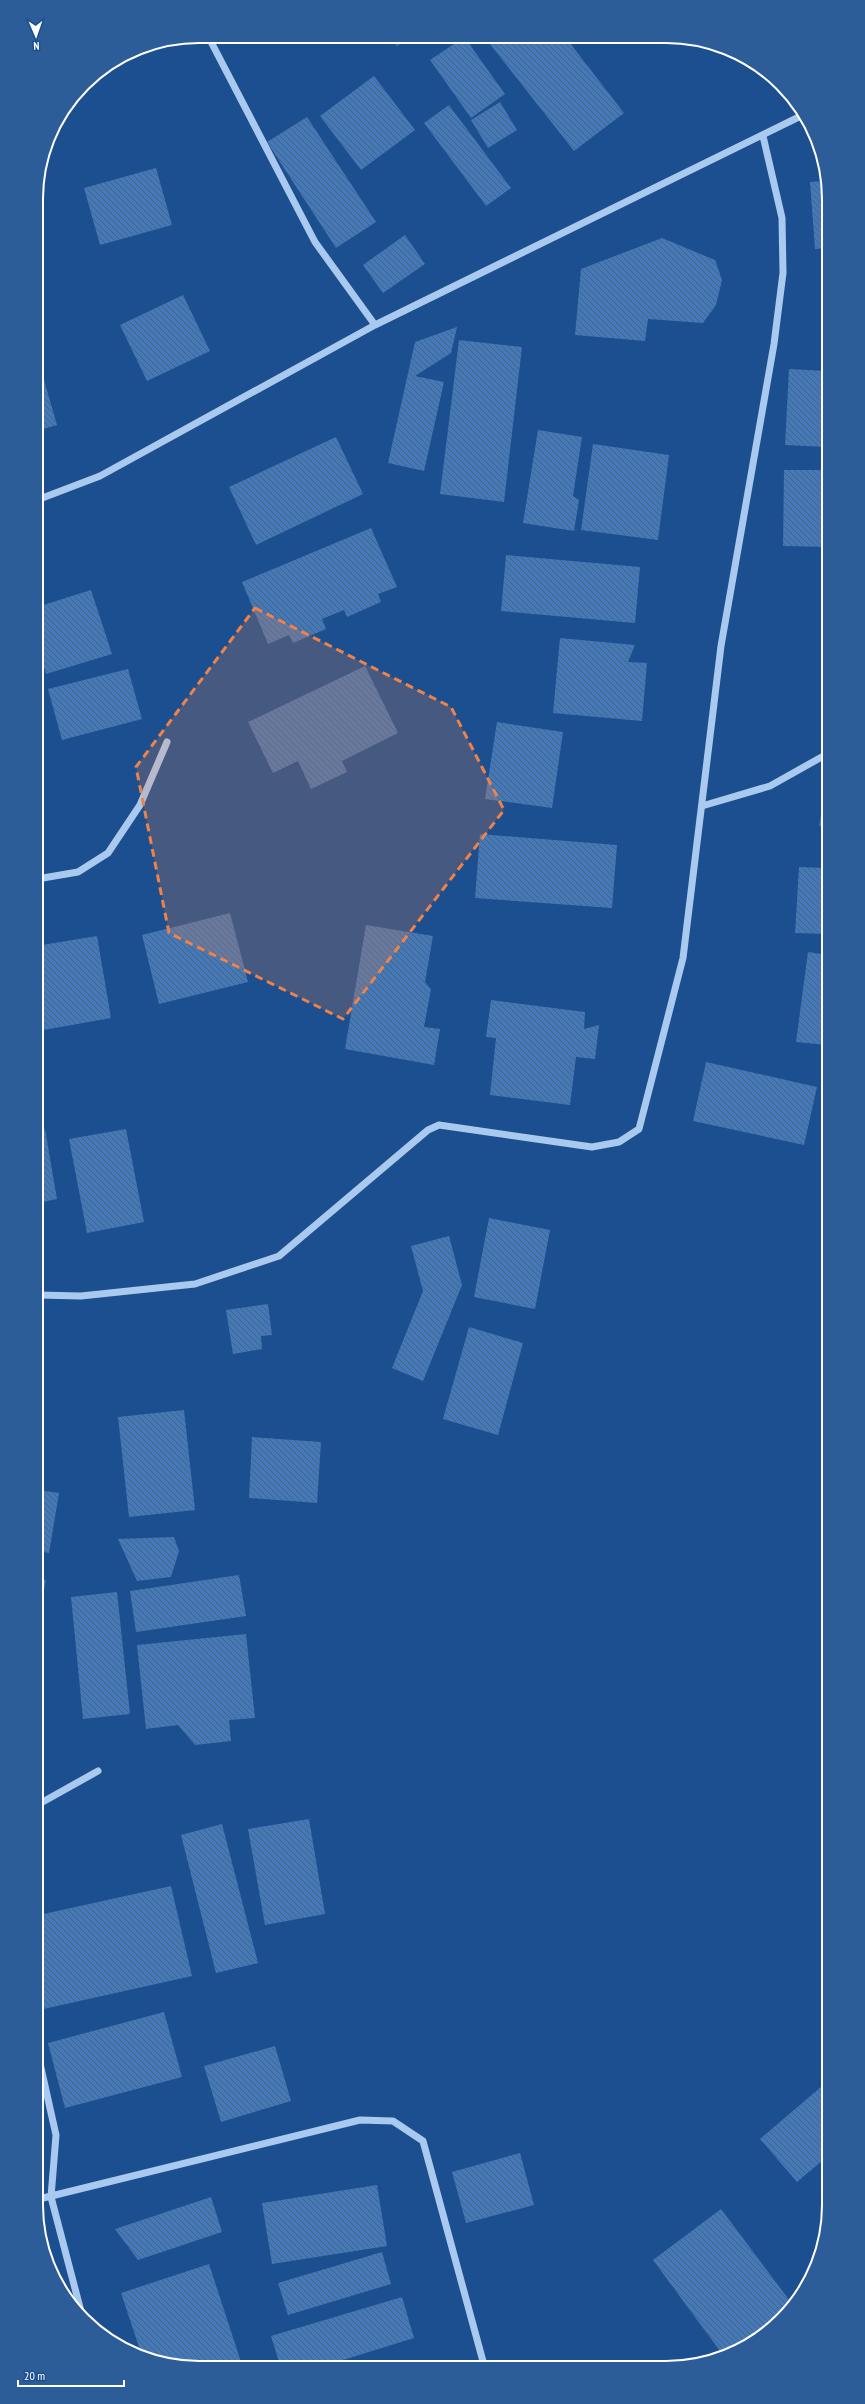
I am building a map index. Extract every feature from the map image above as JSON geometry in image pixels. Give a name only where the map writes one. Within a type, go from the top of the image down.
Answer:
[{"type":"street","points":[[212,43],[315,242],[374,325]]},
{"type":"street","points":[[43,498],[100,476],[374,325],[799,117]]},
{"type":"street","points":[[43,1295],[81,1296],[195,1284],[279,1256],[428,1130],[440,1125],[592,1147],[619,1142],[640,1129],[683,958],[721,646],[774,344],[783,273],[782,218],[763,136]]},
{"type":"street","points":[[43,878],[78,872],[108,853],[140,805],[167,742]]},
{"type":"street","points":[[702,806],[770,786],[822,757]]},
{"type":"street","points":[[43,1802],[98,1772]]},
{"type":"street","points":[[43,2077],[56,2135],[51,2197],[79,2305]]},
{"type":"street","points":[[43,2198],[360,2120],[393,2121],[423,2141],[483,2361]]},
{"type":"highlighted area","points":[[255,608],[451,707],[504,810],[343,1019],[169,933],[136,767]]},
{"type":"building","points":[[395,43],[402,43],[397,46]]},
{"type":"building","points":[[456,43],[469,43],[505,94],[471,118],[430,60]]},
{"type":"building","points":[[570,43],[624,113],[574,151],[490,44]]},
{"type":"building","points":[[374,76],[415,130],[361,170],[320,116]]},
{"type":"building","points":[[500,102],[517,130],[488,148],[471,120]]},
{"type":"building","points":[[449,105],[511,188],[486,206],[424,123]]},
{"type":"building","points":[[307,117],[376,222],[336,248],[267,142]]},
{"type":"building","points":[[156,168],[172,225],[100,245],[84,188]]},
{"type":"building","points":[[821,181],[822,248],[815,249],[810,182]]},
{"type":"building","points":[[405,235],[425,264],[383,293],[363,265]]},
{"type":"building","points":[[662,238],[715,260],[722,280],[716,305],[703,323],[648,319],[645,341],[575,335],[581,269]]},
{"type":"building","points":[[183,295],[210,351],[147,381],[120,325]]},
{"type":"building","points":[[457,327],[451,353],[415,376],[444,382],[424,471],[388,463],[415,342]]},
{"type":"building","points":[[459,340],[522,347],[504,502],[440,494]]},
{"type":"building","points":[[789,369],[822,371],[822,447],[785,445]]},
{"type":"building","points":[[43,377],[57,425],[43,429]]},
{"type":"building","points":[[538,430],[582,437],[573,496],[579,500],[574,531],[523,523]]},
{"type":"building","points":[[336,437],[363,494],[256,545],[229,487]]},
{"type":"building","points":[[593,444],[669,455],[658,540],[581,530]]},
{"type":"building","points":[[784,470],[822,470],[822,547],[783,546]]},
{"type":"building","points":[[371,528],[397,587],[378,594],[381,602],[347,617],[344,610],[322,619],[326,629],[293,643],[289,635],[268,644],[242,582]]},
{"type":"building","points":[[506,555],[640,567],[635,623],[501,611]]},
{"type":"building","points":[[91,590],[112,654],[46,674],[43,664],[43,605]]},
{"type":"building","points":[[560,638],[635,645],[628,662],[647,663],[642,721],[553,713]]},
{"type":"building","points":[[365,666],[398,733],[342,761],[347,772],[311,789],[298,761],[273,773],[248,722]]},
{"type":"building","points":[[128,669],[142,719],[62,740],[48,689]]},
{"type":"building","points":[[497,722],[563,732],[552,808],[485,799]]},
{"type":"building","points":[[822,809],[822,827],[819,826]]},
{"type":"building","points":[[480,834],[617,845],[612,908],[475,898]]},
{"type":"building","points":[[799,867],[822,868],[822,934],[795,933]]},
{"type":"building","points":[[230,913],[248,982],[159,1004],[142,935]]},
{"type":"building","points":[[366,925],[433,936],[425,982],[431,989],[424,1027],[440,1029],[434,1065],[345,1049]]},
{"type":"building","points":[[97,936],[111,1018],[43,1030],[43,945]]},
{"type":"building","points":[[808,952],[822,954],[822,1045],[796,1042]]},
{"type":"building","points":[[491,1000],[585,1012],[584,1029],[599,1025],[595,1059],[576,1057],[570,1105],[490,1095],[496,1038],[486,1037]]},
{"type":"building","points":[[706,1062],[817,1087],[804,1145],[693,1121]]},
{"type":"building","points":[[43,1129],[45,1129],[57,1199],[43,1202]]},
{"type":"building","points":[[126,1129],[144,1222],[87,1233],[69,1139]]},
{"type":"building","points":[[489,1218],[550,1230],[535,1309],[474,1297]]},
{"type":"building","points":[[449,1236],[462,1285],[423,1381],[392,1368],[423,1291],[411,1246]]},
{"type":"building","points":[[268,1304],[272,1335],[261,1336],[262,1349],[233,1354],[226,1310]]},
{"type":"building","points":[[469,1327],[523,1343],[498,1435],[443,1419]]},
{"type":"building","points":[[184,1410],[195,1510],[129,1517],[118,1417]]},
{"type":"building","points":[[252,1437],[321,1442],[317,1503],[249,1498]]},
{"type":"building","points":[[43,1491],[59,1493],[49,1553],[43,1552]]},
{"type":"building","points":[[174,1537],[179,1551],[171,1577],[137,1581],[118,1539]]},
{"type":"building","points":[[239,1575],[246,1616],[136,1632],[130,1591]]},
{"type":"building","points":[[43,1579],[46,1580],[43,1595]]},
{"type":"building","points":[[117,1592],[130,1714],[83,1719],[71,1597]]},
{"type":"building","points":[[246,1634],[255,1718],[229,1720],[231,1741],[195,1745],[178,1725],[146,1729],[137,1645]]},
{"type":"building","points":[[309,1819],[325,1914],[265,1925],[248,1829]]},
{"type":"building","points":[[222,1824],[258,1963],[216,1973],[181,1835]]},
{"type":"building","points":[[171,1886],[192,1976],[43,2009],[43,1914]]},
{"type":"building","points":[[164,2012],[182,2077],[65,2108],[48,2043]]},
{"type":"building","points":[[275,2046],[291,2101],[221,2122],[204,2066]]},
{"type":"building","points":[[822,2086],[822,2161],[797,2182],[760,2139]]},
{"type":"building","points":[[520,2153],[534,2205],[466,2223],[452,2172]]},
{"type":"building","points":[[377,2185],[387,2246],[272,2264],[262,2203]]},
{"type":"building","points":[[211,2197],[222,2232],[138,2260],[115,2229]]},
{"type":"building","points":[[721,2209],[790,2300],[769,2322],[753,2335],[720,2351],[653,2260]]},
{"type":"building","points":[[382,2252],[391,2284],[288,2315],[278,2283]]},
{"type":"building","points":[[209,2264],[241,2361],[178,2360],[158,2356],[140,2349],[121,2293]]},
{"type":"building","points":[[402,2297],[414,2338],[340,2361],[279,2361],[271,2336]]}]
